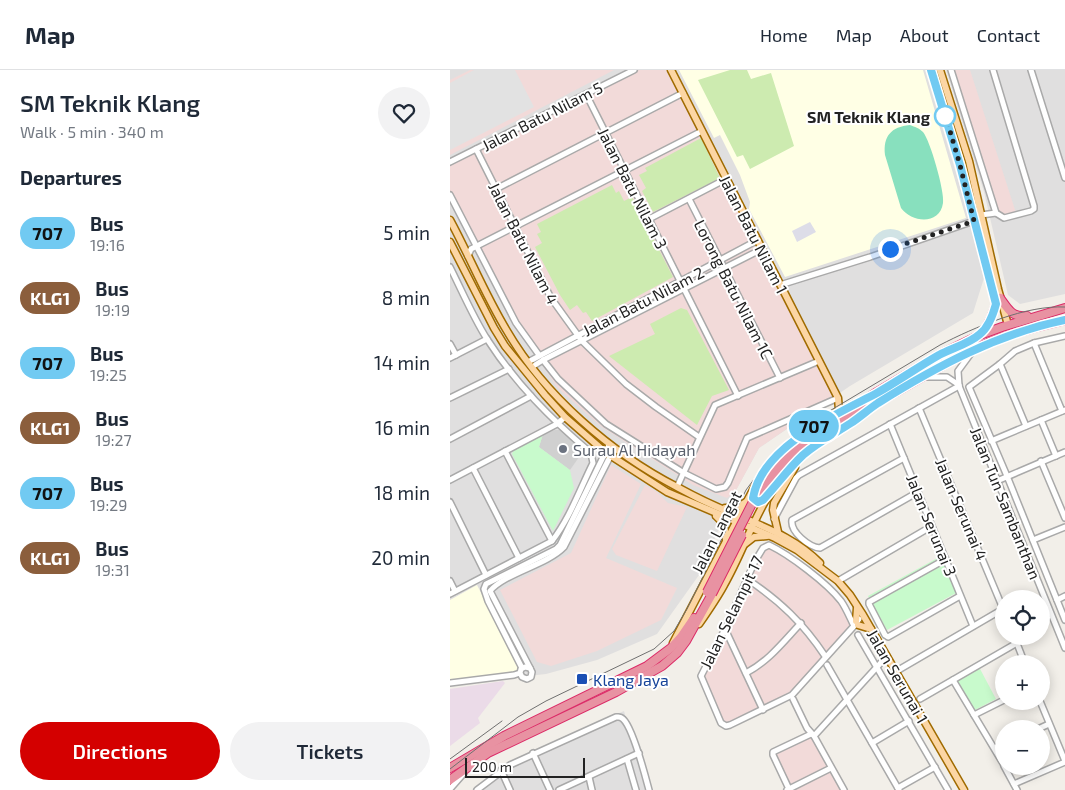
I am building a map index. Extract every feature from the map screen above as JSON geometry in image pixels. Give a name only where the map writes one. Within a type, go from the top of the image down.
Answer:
[{"type":"highway","points":[[980,335],[990,321],[998,301],[1011,314],[1016,316],[1040,315],[1065,308]]},
{"type":"highway","name":"Jalan Langat","points":[[450,780],[488,753],[616,692],[662,666],[677,653],[686,641],[709,593],[764,491],[786,462],[814,438],[848,416],[877,392],[939,355],[980,335],[1040,315]]},
{"type":"highway","name":"Jalan Langat","points":[[848,416],[876,404],[974,350],[1011,335],[1065,320]]},
{"type":"highway","points":[[1008,325],[1011,335]]},
{"type":"highway","name":"Jalan Langat","points":[[450,768],[504,736],[647,666],[671,648],[681,637],[709,593]]},
{"type":"main road","name":"Jalan Batu Nilam 1","points":[[671,70],[838,398]]},
{"type":"main road","points":[[940,70],[969,160],[998,301]]},
{"type":"main road","points":[[933,72],[974,221],[998,301],[1008,325]]},
{"type":"main road","points":[[450,220],[506,331],[530,365],[579,419],[612,447],[677,487],[722,508],[738,519]]},
{"type":"main road","points":[[450,242],[494,328],[529,376],[565,417],[608,454],[667,492],[708,510],[752,524],[804,548],[820,563],[823,569]]},
{"type":"main road","points":[[529,376],[525,365],[530,365]]},
{"type":"main road","name":"Jalan Langat","points":[[671,648],[755,486],[776,457],[799,436],[833,415],[877,392]]},
{"type":"main road","points":[[838,398],[846,404],[855,403]]},
{"type":"main road","points":[[833,415],[839,410],[838,398]]},
{"type":"main road","name":"Jalan Langat","points":[[686,641],[724,585],[768,494],[790,467],[814,446],[851,423],[876,404]]},
{"type":"main road","points":[[776,535],[773,510],[776,498],[803,456]]},
{"type":"main road","points":[[755,486],[753,498],[756,502],[761,502],[768,494]]},
{"type":"main road","points":[[722,508],[736,508],[747,501]]},
{"type":"main road","points":[[708,510],[722,521],[725,529],[725,545],[732,542],[736,543],[738,548],[737,559]]},
{"type":"main road","points":[[742,546],[754,537],[776,535],[823,569]]},
{"type":"main road","name":"Jalan Serunai 1","points":[[823,569],[850,594],[964,790]]},
{"type":"main road","points":[[857,605],[856,624],[871,629]]},
{"type":"street","name":"Jalan Batu Nilam 5","points":[[450,162],[634,70]]},
{"type":"street","points":[[952,70],[996,213],[1004,218],[1031,211],[1034,209],[1034,206],[993,70]]},
{"type":"street","points":[[1031,70],[1065,178]]},
{"type":"street","points":[[496,189],[683,93]]},
{"type":"street","name":"Jalan Batu Nilam 3","points":[[586,94],[738,396]]},
{"type":"street","points":[[468,256],[471,249],[702,131]]},
{"type":"street","name":"Jalan Batu Nilam 4","points":[[476,149],[556,306],[582,342],[626,384],[699,437]]},
{"type":"street","points":[[649,219],[726,179]]},
{"type":"street","points":[[450,194],[516,323],[539,355]]},
{"type":"street","name":"Lorong Batu Nilam 1C","points":[[689,199],[780,378]]},
{"type":"street","points":[[981,216],[996,213]]},
{"type":"street","points":[[780,285],[870,257],[974,221]]},
{"type":"street","name":"Jalan Batu Nilam 2","points":[[530,365],[539,355],[758,240]]},
{"type":"street","name":"Jalan Batu Nilam 2","points":[[530,365],[582,342],[762,249]]},
{"type":"street","points":[[450,267],[487,339],[509,369],[557,424],[591,453],[593,457],[571,508],[552,541],[453,593],[450,582]]},
{"type":"street","points":[[1065,336],[1034,343],[1015,351],[969,387],[1065,620]]},
{"type":"street","points":[[450,344],[453,356],[487,339]]},
{"type":"street","points":[[991,440],[1064,411],[1034,343]]},
{"type":"street","points":[[959,386],[958,371],[974,350]]},
{"type":"street","points":[[543,360],[558,379],[606,424],[684,472],[716,489],[725,487],[747,438],[838,398]]},
{"type":"street","points":[[677,487],[715,405],[819,361]]},
{"type":"street","points":[[1000,364],[1026,426]]},
{"type":"street","points":[[450,398],[509,369]]},
{"type":"street","points":[[923,377],[947,377],[959,386]]},
{"type":"street","points":[[774,519],[796,478],[959,386]]},
{"type":"street","name":"Jalan Tun Sambanthan","points":[[959,386],[1065,648]]},
{"type":"street","points":[[450,439],[531,396]]},
{"type":"street","name":"Jalan Serunai 4","points":[[919,408],[995,591]]},
{"type":"street","points":[[450,480],[557,424],[565,417]]},
{"type":"street","points":[[1041,420],[1056,456]]},
{"type":"street","name":"Jalan Serunai 3","points":[[890,424],[973,626]]},
{"type":"street","points":[[490,590],[532,672],[529,678],[524,678],[484,589],[486,584],[556,548],[564,537],[612,447]]},
{"type":"street","points":[[506,451],[552,541]]},
{"type":"street","points":[[997,481],[1065,452]]},
{"type":"street","points":[[484,589],[490,590],[550,557],[564,547],[608,454]]},
{"type":"street","points":[[904,458],[792,520],[793,530],[815,547],[820,548],[918,492]]},
{"type":"street","points":[[1041,461],[1065,518]]},
{"type":"street","points":[[472,468],[519,558]]},
{"type":"street","points":[[450,502],[486,575]]},
{"type":"street","points":[[571,508],[579,506]]},
{"type":"street","points":[[838,581],[932,526]]},
{"type":"street","points":[[1033,540],[1065,527]]},
{"type":"street","name":"Jalan Selampit 17","points":[[763,710],[726,726],[719,720],[701,676],[761,550],[768,546],[776,548],[792,558]]},
{"type":"street","points":[[797,550],[792,558],[841,601],[856,624]]},
{"type":"street","points":[[946,558],[869,602],[869,604],[885,635],[888,637],[960,596]]},
{"type":"street","points":[[747,579],[775,598],[801,623],[825,656]]},
{"type":"street","points":[[1057,600],[1065,596]]},
{"type":"street","points":[[895,672],[995,614]]},
{"type":"street","points":[[725,629],[763,710],[792,695],[825,656],[864,617]]},
{"type":"street","points":[[746,673],[768,659],[801,623]]},
{"type":"street","name":"Jalan Serunai 1","points":[[858,635],[948,790]]},
{"type":"street","points":[[920,699],[1014,645]]},
{"type":"street","points":[[832,768],[788,789],[772,755],[773,752],[813,735],[887,656]]},
{"type":"street","points":[[827,665],[898,789],[935,767]]},
{"type":"street","points":[[450,684],[521,671],[525,666],[530,668]]},
{"type":"street","points":[[953,680],[995,748]]},
{"type":"street","points":[[793,699],[844,790]]},
{"type":"street","points":[[974,715],[995,704]]},
{"type":"street","points":[[477,790],[501,770],[533,753],[616,717],[620,717],[624,720],[639,753],[649,790]]},
{"type":"street","points":[[872,743],[909,721]]},
{"type":"street","points":[[1009,775],[1015,787],[1065,762],[1050,726]]},
{"type":"street","points":[[533,753],[550,790]]},
{"type":"street","points":[[558,790],[639,753]]},
{"type":"street","points":[[627,759],[636,790]]},
{"type":"street","points":[[450,790],[473,763]]},
{"type":"street","points":[[501,770],[510,790]]},
{"type":"street","points":[[588,777],[592,790]]},
{"type":"shaded area","points":[[450,70],[925,70],[968,213],[984,278],[973,313],[850,386],[759,448],[735,492],[699,575],[657,634],[597,660],[546,674],[450,685]]},
{"type":"shaded area","points":[[470,70],[614,70],[450,155],[450,80]]},
{"type":"shaded area","points":[[474,70],[515,70],[534,107],[450,150],[450,83]]},
{"type":"shaded area","points":[[635,70],[668,70],[835,395],[759,448],[735,492],[727,498],[693,485],[602,427],[558,388],[514,324],[450,201],[450,162]]},
{"type":"shaded area","points":[[679,70],[923,70],[966,218],[785,277],[749,209],[750,202],[740,175],[720,135],[714,138]]},
{"type":"shaded area","points":[[946,70],[1065,70],[1065,294],[1020,304],[1008,295],[984,192]]},
{"type":"shaded area","points":[[953,70],[970,70],[1016,213],[1004,216],[997,212]]},
{"type":"shaded area","points":[[810,222],[816,232],[797,242],[792,231]]},
{"type":"shaded area","name":"Surau Al Hidayah","points":[[561,430],[584,450],[570,470],[539,447],[543,434]]},
{"type":"shaded area","points":[[611,465],[641,484],[606,558],[677,588],[661,620],[597,651],[551,666],[537,662],[500,590],[571,553]]},
{"type":"shaded area","points":[[645,485],[657,492],[668,503],[687,507],[657,571],[616,555],[612,549]]},
{"type":"shaded area","points":[[769,547],[810,574],[833,595],[840,602],[852,626],[791,694],[726,724],[722,721],[702,676],[752,571],[764,549]]},
{"type":"shaded area","points":[[477,585],[521,671],[450,680],[450,600]]},
{"type":"shaded area","points":[[503,681],[505,683],[478,718],[480,723],[450,746],[450,689]]},
{"type":"shaded area","points":[[624,711],[645,790],[474,790],[508,762]]},
{"type":"shaded area","points":[[810,736],[841,790],[790,790],[774,755]]},
{"type":"green space","points":[[730,70],[747,70],[751,79],[771,73],[794,146],[750,169],[743,155],[737,157],[698,80]]},
{"type":"green space","points":[[910,125],[923,132],[926,137],[939,178],[943,203],[937,215],[931,218],[918,219],[912,217],[901,208],[885,155],[885,143],[893,130]]},
{"type":"green space","points":[[701,138],[720,178],[653,212],[642,191],[646,188],[639,175],[647,171],[645,168]]},
{"type":"green space","points":[[612,185],[616,193],[619,191],[624,201],[632,197],[673,277],[592,321],[586,312],[583,313],[577,305],[570,310],[560,295],[535,247],[542,243],[537,234],[541,232],[537,224]]},
{"type":"green space","points":[[681,308],[687,310],[729,390],[712,396],[697,425],[609,356],[655,334],[650,324]]},
{"type":"green space","points":[[543,434],[539,447],[570,470],[574,488],[553,531],[512,454],[514,449]]},
{"type":"green space","points":[[943,555],[958,592],[887,630],[868,596]]},
{"type":"green space","points":[[979,667],[995,700],[973,711],[955,681]]},
{"type":"tram line","points":[[450,769],[518,717],[546,701],[654,649],[674,631],[687,609],[746,490],[769,459],[787,440],[806,425],[940,345],[969,331],[1018,313],[1050,307],[1065,307]]},
{"type":"tram line","points":[[450,759],[502,721]]},
{"type":"bus line","name":"707","points":[[931,70],[960,165],[996,304],[992,317],[980,335],[939,355],[799,436],[776,457],[759,478],[755,486],[754,500],[759,502],[763,500],[790,467],[814,446],[851,423],[876,404],[949,362],[988,343],[1037,326],[1065,320]]},
{"type":"place","name":"SM Teknik Klang","points":[[945,116]]},
{"type":"place","name":"Surau Al Hidayah","points":[[563,449]]},
{"type":"place","name":"Klang Jaya","points":[[582,679]]},
{"type":"route","points":[[890,249],[974,221],[945,114],[945,116]]}]
